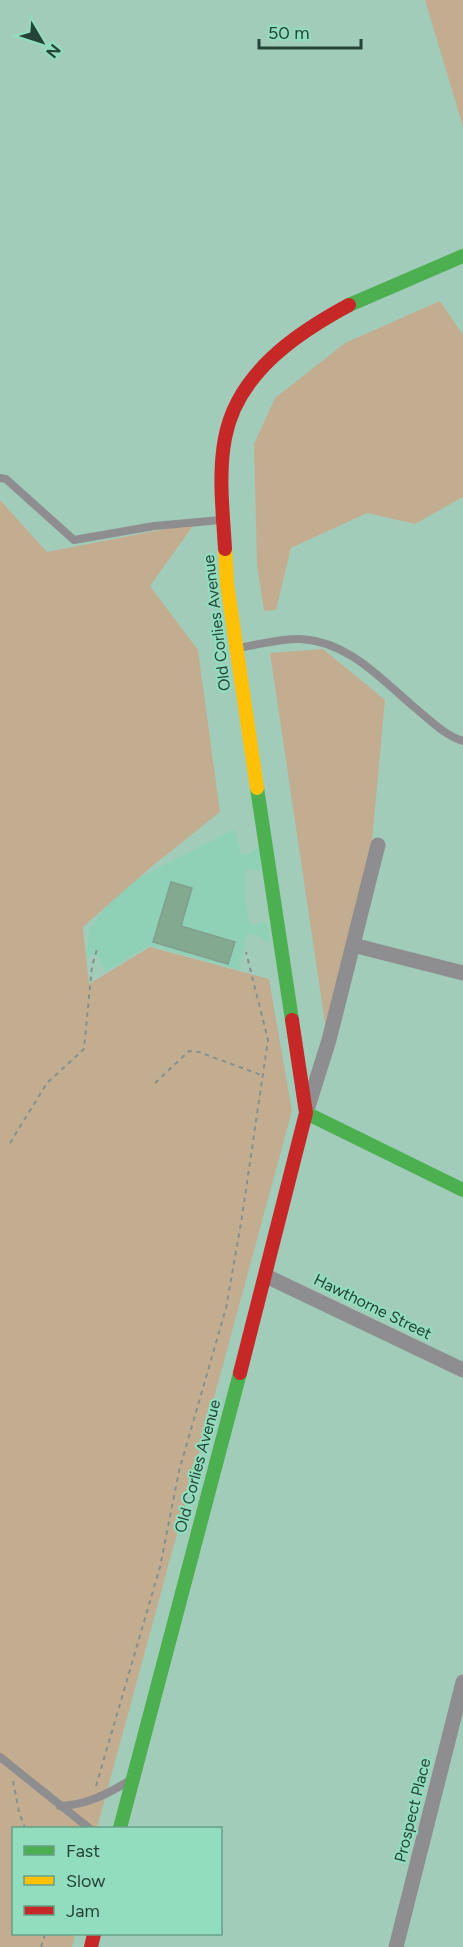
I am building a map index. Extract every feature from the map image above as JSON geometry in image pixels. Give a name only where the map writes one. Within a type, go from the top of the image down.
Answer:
[{"type":"street","name":"Old Corlies Avenue","points":[[306,1113],[236,648],[222,520],[223,452],[227,427],[239,399],[256,373],[277,352],[306,330],[348,306],[463,256]]},
{"type":"street","name":"Old Corlies Avenue","points":[[120,1827],[378,845]]},
{"type":"street","points":[[353,945],[463,973]]},
{"type":"street","points":[[306,1113],[463,1190]]},
{"type":"street","name":"Hawthorne Street","points":[[266,1276],[463,1370]]},
{"type":"street","name":"Prospect Place","points":[[396,1947],[463,1682]]},
{"type":"lane","points":[[0,478],[6,479],[74,540],[154,526],[222,520]]},
{"type":"lane","points":[[236,648],[300,639],[327,643],[349,652],[436,726],[463,741]]},
{"type":"lane","points":[[0,1757],[88,1827]]},
{"type":"lane","points":[[60,1806],[81,1803],[111,1792],[133,1778]]},
{"type":"path","points":[[10,1143],[47,1083],[84,1049],[92,966],[98,946]]},
{"type":"path","points":[[81,1803],[92,1793],[105,1760],[160,1567],[180,1464],[226,1308],[268,1057],[267,1026],[246,952]]},
{"type":"path","points":[[155,1083],[189,1051],[199,1052],[264,1076]]},
{"type":"path","points":[[11,1767],[16,1800],[25,1827]]},
{"type":"shaded area","points":[[425,0],[463,0],[463,127]]},
{"type":"shaded area","points":[[440,301],[463,335],[463,497],[415,524],[367,513],[291,548],[276,610],[264,611],[257,565],[254,444],[275,398],[345,343]]},
{"type":"shaded area","points":[[0,500],[47,552],[195,523],[150,586],[198,650],[220,812],[151,867],[83,927],[89,984],[150,947],[269,979],[292,1111],[97,1827],[12,1827],[12,1935],[75,1935],[72,1947],[0,1947]]},
{"type":"shaded area","points":[[323,649],[385,700],[370,863],[326,1030],[270,653]]},
{"type":"shaded area","points":[[235,829],[241,854],[251,853],[259,846],[261,871],[253,869],[245,871],[245,894],[249,922],[252,925],[267,922],[270,944],[256,935],[247,934],[239,970],[150,945],[106,971],[97,955],[87,956],[89,930],[121,887]]},
{"type":"building","points":[[171,882],[192,888],[181,926],[235,942],[228,964],[153,942]]},
{"type":"traffic: fast","points":[[349,305],[463,256]]},
{"type":"traffic: fast","points":[[257,788],[292,1020]]},
{"type":"traffic: fast","points":[[306,1113],[463,1190]]},
{"type":"traffic: fast","points":[[120,1827],[240,1373]]},
{"type":"traffic: slow","points":[[225,549],[227,584],[257,788]]},
{"type":"traffic: jam","points":[[225,549],[222,494],[223,452],[232,415],[242,394],[255,375],[289,343],[349,305]]},
{"type":"traffic: jam","points":[[240,1373],[306,1113],[292,1020]]},
{"type":"traffic: jam","points":[[91,1947],[94,1935]]}]
